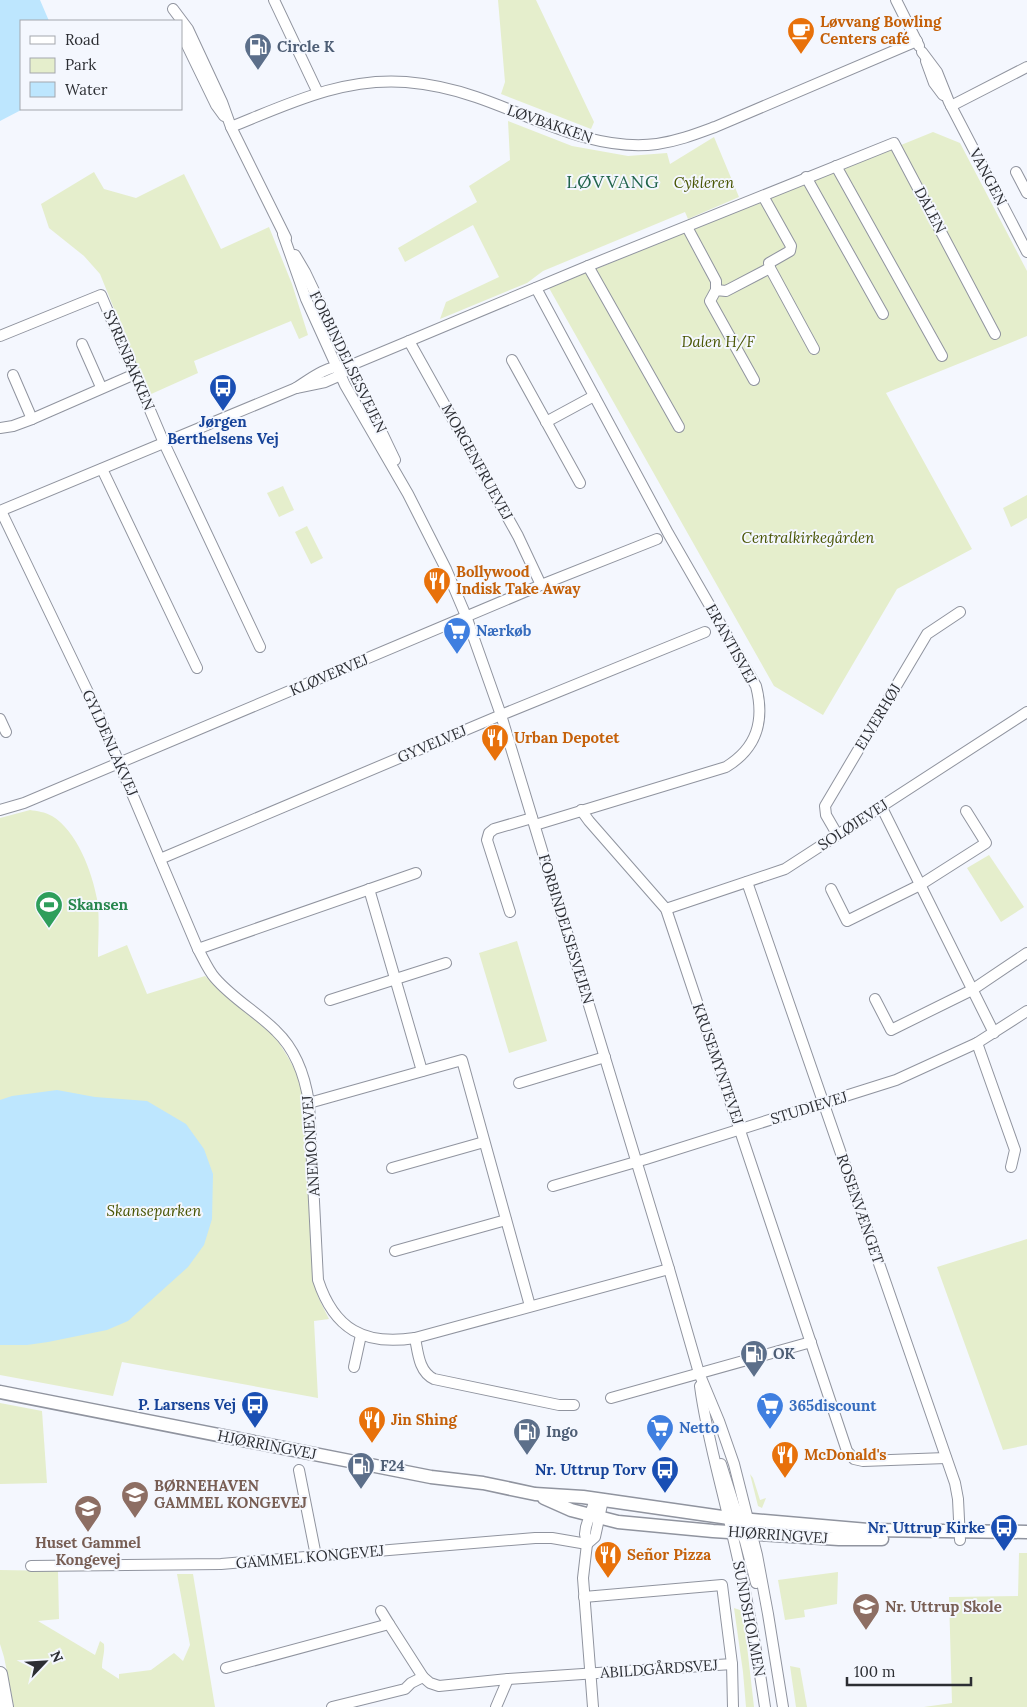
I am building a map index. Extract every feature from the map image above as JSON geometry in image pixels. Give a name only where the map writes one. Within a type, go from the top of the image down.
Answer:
[{"type":"highway","points":[[0,1674],[6,1707]]},
{"type":"main road","name":"HJØRRINGVEJ","points":[[0,1392],[423,1476],[483,1483],[535,1494],[583,1497],[740,1525],[840,1539],[1027,1532]]},
{"type":"main road","name":"HJØRRINGVEJ","points":[[535,1494],[572,1510],[594,1516],[648,1525],[740,1525]]},
{"type":"main road","name":"HJØRRINGVEJ","points":[[960,1536],[1027,1540]]},
{"type":"street","points":[[274,0],[318,93]]},
{"type":"street","name":"VANGEN","points":[[896,0],[917,41],[934,83],[950,104],[1024,240],[1027,252]]},
{"type":"street","name":"FORBINDELSESVEJEN","points":[[171,4],[177,20]]},
{"type":"street","name":"FORBINDELSESVEJEN","points":[[171,4],[181,20]]},
{"type":"street","name":"FORBINDELSESVEJEN","points":[[182,21],[283,234],[305,272],[391,451],[408,494]]},
{"type":"street","name":"FORBINDELSESVEJEN","points":[[182,35],[216,105],[232,127]]},
{"type":"street","name":"LØVBAKKEN","points":[[232,127],[318,93],[349,85],[405,82],[439,86],[476,97],[579,137],[633,145],[657,144],[685,138],[917,41]]},
{"type":"street","points":[[950,104],[1027,67]]},
{"type":"street","name":"DALEN","points":[[536,288],[894,143],[995,334]]},
{"type":"street","points":[[836,166],[942,356]]},
{"type":"street","points":[[1016,172],[1027,193]]},
{"type":"street","points":[[806,178],[883,314]]},
{"type":"street","points":[[764,196],[791,246],[790,250],[769,262],[770,268],[814,349]]},
{"type":"street","points":[[687,227],[716,281],[716,290],[710,301],[754,380]]},
{"type":"street","name":"FORBINDELSESVEJEN","points":[[283,234],[306,299],[339,370],[355,403],[408,494],[446,569],[466,616],[501,715],[699,1373],[734,1464],[740,1525]]},
{"type":"street","points":[[588,266],[679,427]]},
{"type":"street","points":[[716,290],[726,291],[770,268]]},
{"type":"street","points":[[0,511],[296,388],[321,373],[350,366],[536,288]]},
{"type":"street","name":"ERANTISVEJ","points":[[510,912],[487,840],[489,833],[494,829],[581,810],[726,767],[739,759],[755,737],[760,709],[756,686],[668,533],[536,288]]},
{"type":"street","name":"SYRENBAKKEN","points":[[0,336],[101,295],[164,443]]},
{"type":"street","name":"MORGENFRUEVEJ","points":[[409,341],[518,536],[541,585]]},
{"type":"street","points":[[82,344],[101,387]]},
{"type":"street","points":[[512,360],[580,483]]},
{"type":"street","points":[[0,428],[13,426],[32,419],[134,374]]},
{"type":"street","points":[[13,376],[32,419]]},
{"type":"street","points":[[546,422],[594,396]]},
{"type":"street","points":[[164,443],[260,648]]},
{"type":"street","points":[[102,469],[197,668]]},
{"type":"street","name":"GYLDENLAKVEJ","points":[[0,511],[97,711],[198,949],[214,977]]},
{"type":"street","name":"KLØVERVEJ","points":[[0,810],[24,803],[466,616],[657,539]]},
{"type":"street","name":"ELVERHØJ","points":[[837,834],[826,815],[825,806],[928,634],[960,612]]},
{"type":"street","name":"GYVELVEJ","points":[[160,859],[501,715],[705,632]]},
{"type":"street","name":"SOLØJEVEJ","points":[[666,908],[785,869],[1027,712]]},
{"type":"street","points":[[0,719],[6,732]]},
{"type":"street","points":[[882,806],[994,1033]]},
{"type":"street","name":"KRUSEMYNTEVEJ","points":[[581,810],[666,908],[847,1451],[854,1459],[863,1462],[946,1458]]},
{"type":"street","points":[[831,888],[847,921],[920,884],[986,843],[966,811]]},
{"type":"street","points":[[198,949],[416,873]]},
{"type":"street","name":"ROSENVÆNGET","points":[[747,882],[955,1483],[960,1536]]},
{"type":"street","points":[[369,889],[422,1071]]},
{"type":"street","points":[[875,999],[891,1030],[972,990],[1027,954]]},
{"type":"street","points":[[330,1000],[446,963]]},
{"type":"street","name":"ANEMONEVEJ","points":[[214,977],[228,992],[277,1031],[291,1049],[306,1082],[309,1103],[318,1280],[324,1298],[332,1312],[346,1326],[362,1335],[381,1340],[398,1341],[669,1269]]},
{"type":"street","name":"STUDIEVEJ","points":[[553,1186],[824,1104],[896,1080],[977,1043],[1027,1011]]},
{"type":"street","points":[[977,1043],[1015,1150],[1011,1166]]},
{"type":"street","points":[[520,1083],[605,1057]]},
{"type":"street","points":[[309,1103],[462,1060],[530,1306]]},
{"type":"street","points":[[392,1168],[484,1142]]},
{"type":"street","points":[[396,1251],[506,1220]]},
{"type":"street","points":[[354,1367],[362,1335]]},
{"type":"street","points":[[414,1338],[422,1368],[427,1376],[434,1379],[559,1405],[574,1405]]},
{"type":"street","points":[[611,1398],[811,1342]]},
{"type":"street","name":"FORBINDELSESVEJEN","points":[[699,1373],[707,1430],[724,1469],[740,1525]]},
{"type":"street","points":[[707,1430],[719,1421]]},
{"type":"street","points":[[299,1470],[316,1556]]},
{"type":"street","points":[[593,1707],[584,1596],[587,1544],[585,1534],[599,1500]]},
{"type":"street","name":"SUNDSHOLMEN","points":[[740,1525],[768,1614],[783,1707]]},
{"type":"street","name":"SUNDSHOLMEN","points":[[740,1525],[752,1625],[765,1707]]},
{"type":"street","name":"GAMMEL KONGEVEJ","points":[[31,1566],[221,1564],[535,1538],[552,1538],[587,1544]]},
{"type":"street","name":"ABILDGÅRDSVEJ","points":[[422,1677],[430,1683],[440,1686],[508,1679],[732,1664],[722,1585],[584,1596]]},
{"type":"street","points":[[332,1707],[405,1689],[422,1677],[381,1611]]},
{"type":"street","points":[[226,1668],[389,1624]]},
{"type":"street","points":[[732,1664],[733,1707]]},
{"type":"street","points":[[496,1707],[508,1679]]},
{"type":"green space","points":[[498,0],[536,0],[594,122],[591,129],[501,94],[505,82]]},
{"type":"green space","name":"Cykleren","points":[[508,121],[572,146],[628,156],[667,153],[670,164],[714,137],[739,197],[688,219],[685,212],[543,271],[527,283],[440,319],[446,302],[499,277],[473,225],[405,262],[398,248],[477,202],[469,186],[510,160]]},
{"type":"green space","name":"Dalen H/F","points":[[933,132],[960,143],[1027,271],[1027,336],[886,393],[972,549],[897,589],[823,715],[774,686],[549,288]]},
{"type":"green space","points":[[94,172],[104,189],[136,198],[184,174],[221,249],[269,227],[292,284],[308,335],[299,339],[291,321],[194,361],[198,373],[149,395],[100,274],[84,256],[49,228],[41,204]]},
{"type":"green space","points":[[283,486],[294,510],[279,517],[267,493]]},
{"type":"green space","points":[[1027,495],[1027,518],[1011,527],[1003,508]]},
{"type":"green space","points":[[307,526],[323,558],[311,564],[295,532]]},
{"type":"green space","name":"Skanseparken","points":[[30,810],[52,816],[61,823],[69,831],[82,853],[97,899],[99,921],[98,957],[127,945],[147,994],[205,976],[276,1038],[297,1074],[303,1097],[313,1281],[329,1319],[314,1321],[318,1398],[122,1362],[113,1396],[0,1375],[0,818]]},
{"type":"green space","points":[[989,855],[1024,907],[1001,922],[967,868]]},
{"type":"green space","points":[[517,941],[547,1041],[509,1053],[479,953]]},
{"type":"green space","points":[[1027,1239],[1027,1445],[1003,1450],[937,1267]]},
{"type":"green space","points":[[0,1403],[42,1411],[47,1483],[0,1484]]},
{"type":"green space","points":[[750,1474],[760,1500],[766,1498],[762,1508],[758,1506]]},
{"type":"green space","points":[[1019,1553],[1027,1553],[1027,1707],[924,1707],[952,1703],[949,1597],[1018,1596]]},
{"type":"green space","points":[[0,1570],[58,1571],[59,1619],[38,1621],[95,1655],[100,1641],[104,1644],[102,1668],[119,1679],[119,1674],[151,1670],[174,1653],[183,1661],[190,1645],[177,1574],[193,1574],[215,1707],[14,1707],[0,1644]]},
{"type":"green space","points":[[838,1572],[837,1604],[804,1610],[805,1617],[785,1620],[778,1580]]},
{"type":"green space","points":[[734,1608],[743,1611],[754,1707],[746,1707]]},
{"type":"green space","points":[[790,1666],[800,1668],[807,1707],[796,1707]]},
{"type":"water","points":[[0,0],[40,0],[49,20],[20,20],[21,110],[0,121]]},
{"type":"water","points":[[57,1090],[95,1097],[147,1101],[186,1124],[204,1149],[213,1174],[212,1219],[204,1245],[188,1267],[128,1321],[107,1330],[48,1342],[27,1345],[0,1345],[0,1100],[12,1096]]},
{"type":"place","name":"Løvvang Bowling Centers café","points":[[801,55]]},
{"type":"place","name":"Circle K","points":[[258,71]]},
{"type":"place","name":"Jørgen Berthelsens Vej","points":[[223,412]]},
{"type":"place","name":"Bollywood Indisk Take Away","points":[[437,605]]},
{"type":"place","name":"Nærkøb","points":[[457,655]]},
{"type":"place","name":"Urban Depotet","points":[[495,762]]},
{"type":"place","name":"Skansen","points":[[49,929]]},
{"type":"place","name":"OK","points":[[754,1378]]},
{"type":"place","name":"P. Larsens Vej","points":[[255,1429]]},
{"type":"place","name":"365discount","points":[[770,1430]]},
{"type":"place","name":"Jin Shing","points":[[372,1444]]},
{"type":"place","name":"Netto","points":[[660,1452]]},
{"type":"place","name":"Ingo","points":[[527,1456]]},
{"type":"place","name":"McDonald's","points":[[785,1479]]},
{"type":"place","name":"F24","points":[[361,1490]]},
{"type":"place","name":"Nr. Uttrup Torv","points":[[665,1494]]},
{"type":"place","name":"BØRNEHAVEN GAMMEL KONGEVEJ","points":[[135,1519]]},
{"type":"place","name":"Huset Gammel Kongevej","points":[[88,1533]]},
{"type":"place","name":"Nr. Uttrup Kirke","points":[[1004,1552]]},
{"type":"place","name":"Señor Pizza","points":[[608,1579]]},
{"type":"place","name":"Nr. Uttrup Skole","points":[[866,1631]]},
{"type":"district","name":"LØVVANG","points":[[613,182]]},
{"type":"park label","name":"Centralkirkegården","points":[[808,538]]}]
